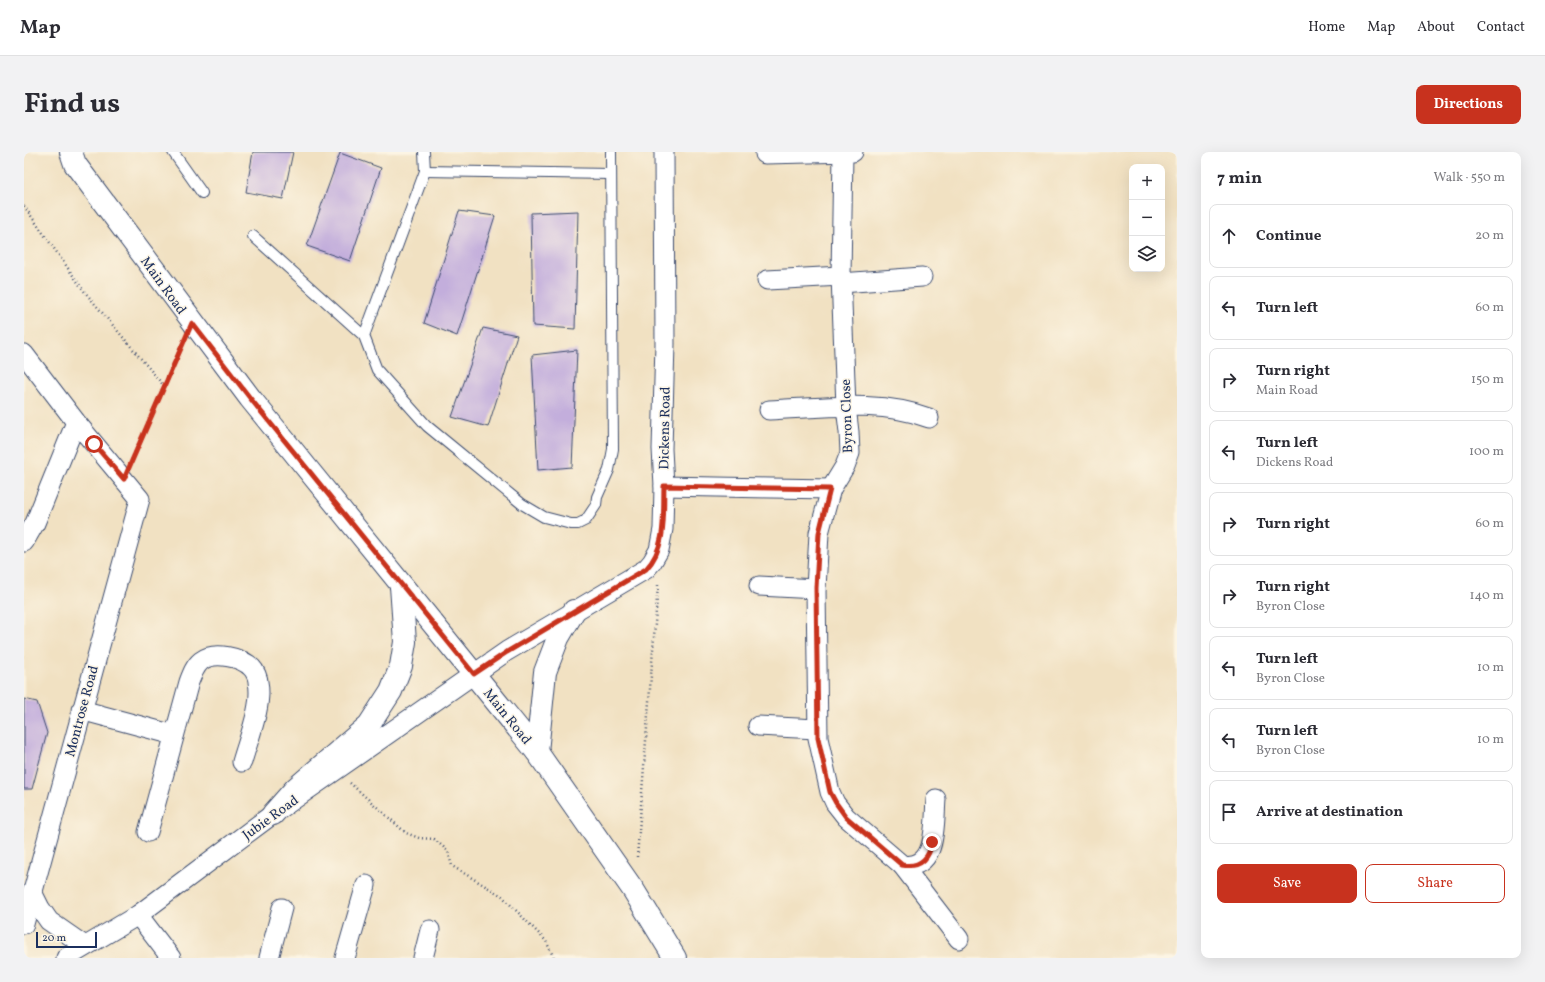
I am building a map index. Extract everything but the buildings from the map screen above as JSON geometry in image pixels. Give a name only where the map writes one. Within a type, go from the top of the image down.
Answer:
[{"type":"street","name":"Dickens Road","points":[[474,674],[574,611],[646,569],[652,562],[658,550],[661,539],[664,486],[662,449],[665,344],[664,152]]},
{"type":"street","points":[[765,154],[848,152]]},
{"type":"street","name":"Byron Close","points":[[848,152],[841,280],[846,407],[850,432],[850,453],[845,466],[830,489],[819,533],[816,588],[818,738],[830,792],[836,803],[846,817],[902,865],[960,939]]},
{"type":"street","name":"Main Road","points":[[68,156],[254,404],[537,752],[634,891],[675,958]]},
{"type":"street","points":[[767,280],[841,280],[922,277]]},
{"type":"street","points":[[24,354],[76,422],[124,479]]},
{"type":"street","points":[[769,410],[846,407],[900,409],[929,418]]},
{"type":"street","points":[[24,542],[35,523],[76,422]]},
{"type":"street","name":"Montrose Road","points":[[24,924],[81,710],[140,499],[124,479]]},
{"type":"street","points":[[664,486],[830,489]]},
{"type":"street","points":[[273,814],[296,788],[369,725],[391,691],[401,666],[405,642],[401,586]]},
{"type":"street","points":[[758,586],[816,588]]},
{"type":"street","points":[[537,752],[545,672],[558,638],[574,611]]},
{"type":"street","points":[[148,832],[174,735],[194,669],[202,660],[212,656],[229,656],[252,668],[258,680],[260,695],[242,762]]},
{"type":"street","name":"Jubie Road","points":[[66,958],[138,915],[273,814],[474,674]]},
{"type":"street","points":[[81,710],[174,735]]},
{"type":"street","points":[[758,726],[818,729]]},
{"type":"street","points":[[902,865],[916,865],[925,860],[929,853],[932,842],[936,799]]},
{"type":"street","points":[[345,958],[366,885]]},
{"type":"street","points":[[32,892],[49,921],[85,946]]},
{"type":"street","points":[[269,958],[282,908]]},
{"type":"street","points":[[138,915],[171,958]]},
{"type":"street","points":[[423,958],[430,930]]},
{"type":"lane","points":[[173,152],[202,193]]},
{"type":"lane","points":[[364,336],[425,170],[424,152]]},
{"type":"lane","points":[[253,236],[364,336],[376,370],[426,426],[522,504],[544,517],[571,524],[578,524],[586,520],[596,505],[597,497],[609,470],[613,450],[611,152]]},
{"type":"lane","points":[[425,170],[612,174]]},
{"type":"path","points":[[24,206],[84,291],[164,386]]},
{"type":"path","points":[[124,479],[192,323]]},
{"type":"path","points":[[637,860],[658,584]]},
{"type":"path","points":[[340,768],[352,786],[406,833],[419,838],[434,839],[448,852],[452,866],[502,896],[546,941],[554,958]]},
{"type":"route","points":[[94,444],[124,479],[192,323],[250,398],[401,586],[474,674],[574,611],[646,569],[652,562],[658,550],[661,539],[663,528],[664,486],[830,489],[819,533],[816,588],[818,738],[830,792],[846,817],[902,865],[910,867],[922,863],[929,853],[932,842]]}]
